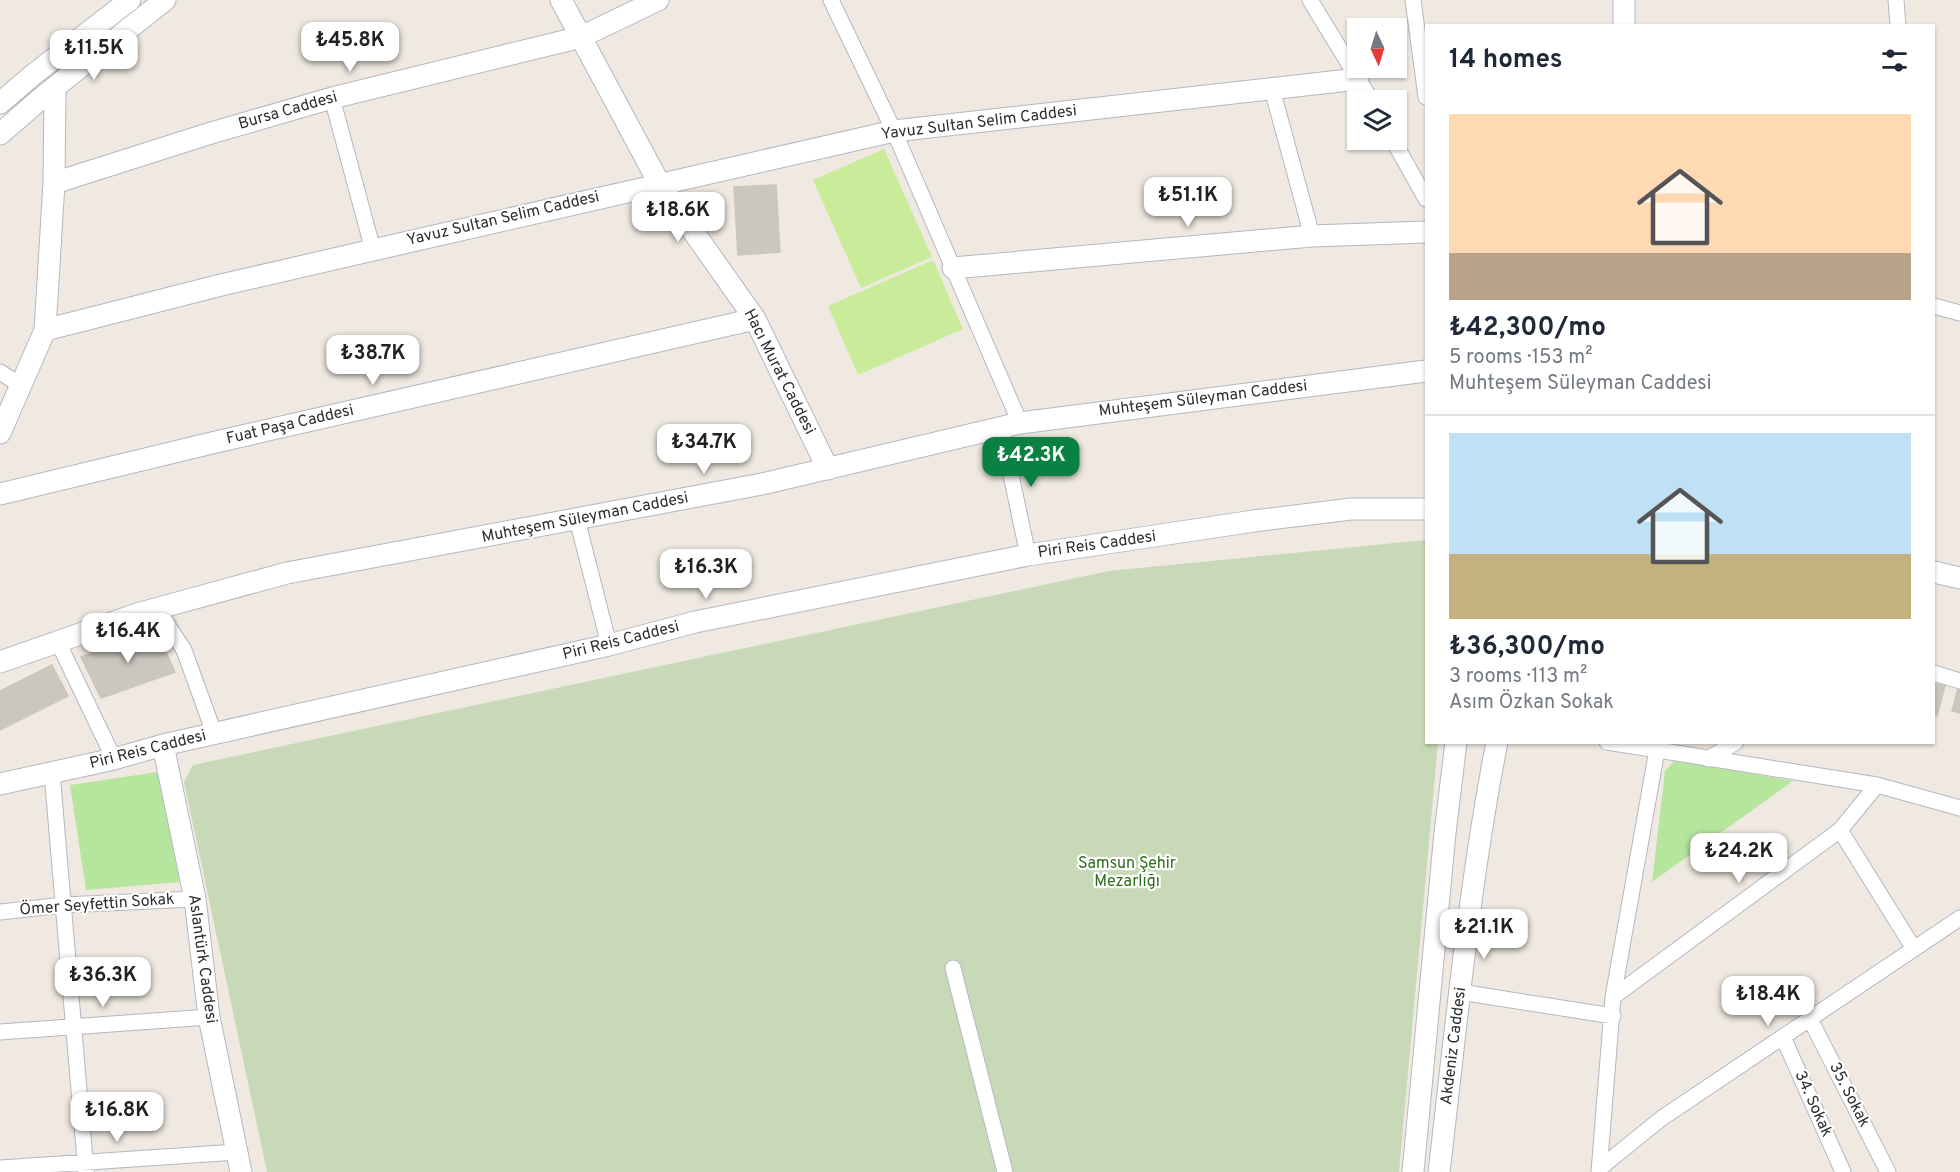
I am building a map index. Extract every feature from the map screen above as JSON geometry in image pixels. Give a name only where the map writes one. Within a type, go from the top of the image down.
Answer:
[{"type":"street","points":[[0,103],[130,0]]},
{"type":"street","points":[[0,134],[55,87],[165,0]]},
{"type":"street","name":"Hacı Murat Caddesi","points":[[561,0],[659,183],[755,319],[828,469]]},
{"type":"street","name":"Bursa Caddesi","points":[[54,183],[211,133],[333,98],[581,37],[658,0]]},
{"type":"street","points":[[831,0],[894,131],[953,268],[1011,425],[1028,555]]},
{"type":"street","points":[[1310,0],[1365,90]]},
{"type":"street","points":[[1413,0],[1425,90]]},
{"type":"street","points":[[1611,0],[1611,24]]},
{"type":"street","points":[[1624,0],[1624,24]]},
{"type":"street","points":[[1896,0],[1898,24]]},
{"type":"street","name":"Yavuz Sultan Selim Caddesi","points":[[45,330],[221,285],[894,131],[1358,79]]},
{"type":"street","points":[[0,433],[45,330],[54,183],[55,87]]},
{"type":"street","points":[[1272,89],[1312,236]]},
{"type":"street","points":[[333,98],[373,250]]},
{"type":"street","points":[[1399,150],[1425,197]]},
{"type":"street","points":[[953,268],[1312,236],[1425,232]]},
{"type":"street","points":[[1935,306],[1960,313]]},
{"type":"street","name":"Fuat Paşa Caddesi","points":[[0,495],[227,439],[755,319]]},
{"type":"street","name":"Muhteşem Süleyman Caddesi","points":[[0,662],[157,609],[287,573],[762,484],[1011,425],[1425,371]]},
{"type":"street","points":[[0,372],[21,385]]},
{"type":"street","name":"Piri Reis Caddesi","points":[[0,784],[114,759],[214,733],[609,645],[695,622],[1028,555],[1351,509],[1425,509]]},
{"type":"street","points":[[577,519],[609,645]]},
{"type":"street","points":[[1935,572],[1960,579]]},
{"type":"street","points":[[157,609],[184,650],[214,733]]},
{"type":"street","points":[[58,642],[114,759]]},
{"type":"street","points":[[1935,673],[1960,681]]},
{"type":"street","name":"Akdeniz Caddesi","points":[[1413,1172],[1456,744]]},
{"type":"street","name":"Akdeniz Caddesi","points":[[1439,1172],[1484,805],[1497,744]]},
{"type":"street","points":[[1708,759],[1733,744]]},
{"type":"street","name":"Aslantürk Caddesi","points":[[163,745],[195,899],[209,1017],[239,1162]]},
{"type":"street","points":[[1637,745],[1708,759],[1878,785],[1960,808]]},
{"type":"street","points":[[1600,1170],[1613,997],[1657,750]]},
{"type":"street","points":[[52,773],[86,1167]]},
{"type":"street","points":[[1613,997],[1840,830],[1878,785]]},
{"type":"street","points":[[1840,830],[1914,949]]},
{"type":"street","name":"Ömer Seyfettin Sokak","points":[[0,912],[63,905],[195,899]]},
{"type":"street","points":[[1600,1170],[1662,1118],[1960,918]]},
{"type":"street","points":[[953,968],[1005,1172]]},
{"type":"street","points":[[1460,992],[1613,1016]]},
{"type":"street","points":[[0,1032],[209,1017]]},
{"type":"street","name":"35. Sokak","points":[[1810,1019],[1888,1172]]},
{"type":"street","name":"34. Sokak","points":[[1783,1036],[1843,1172]]},
{"type":"street","points":[[0,1168],[239,1162]]},
{"type":"green space","points":[[884,149],[932,257],[861,288],[813,180]]},
{"type":"green space","points":[[933,260],[963,329],[858,375],[828,306]]},
{"type":"green space","name":"Samsun Şehir Mezarlığı","points":[[1425,540],[1425,744],[1438,744],[1399,1172],[267,1172],[184,782],[193,765],[1109,571]]},
{"type":"green space","points":[[1675,760],[1793,781],[1652,882],[1665,771]]},
{"type":"green space","points":[[158,772],[180,882],[86,890],[70,785]]},
{"type":"building","points":[[776,185],[780,252],[738,255],[734,187]]},
{"type":"building","points":[[156,630],[175,672],[101,698],[81,657]]},
{"type":"building","points":[[52,665],[68,696],[0,730],[0,691]]},
{"type":"building","points":[[1935,683],[1945,686],[1937,716],[1935,714]]},
{"type":"building","points":[[1958,688],[1960,689],[1960,713],[1952,711]]}]
